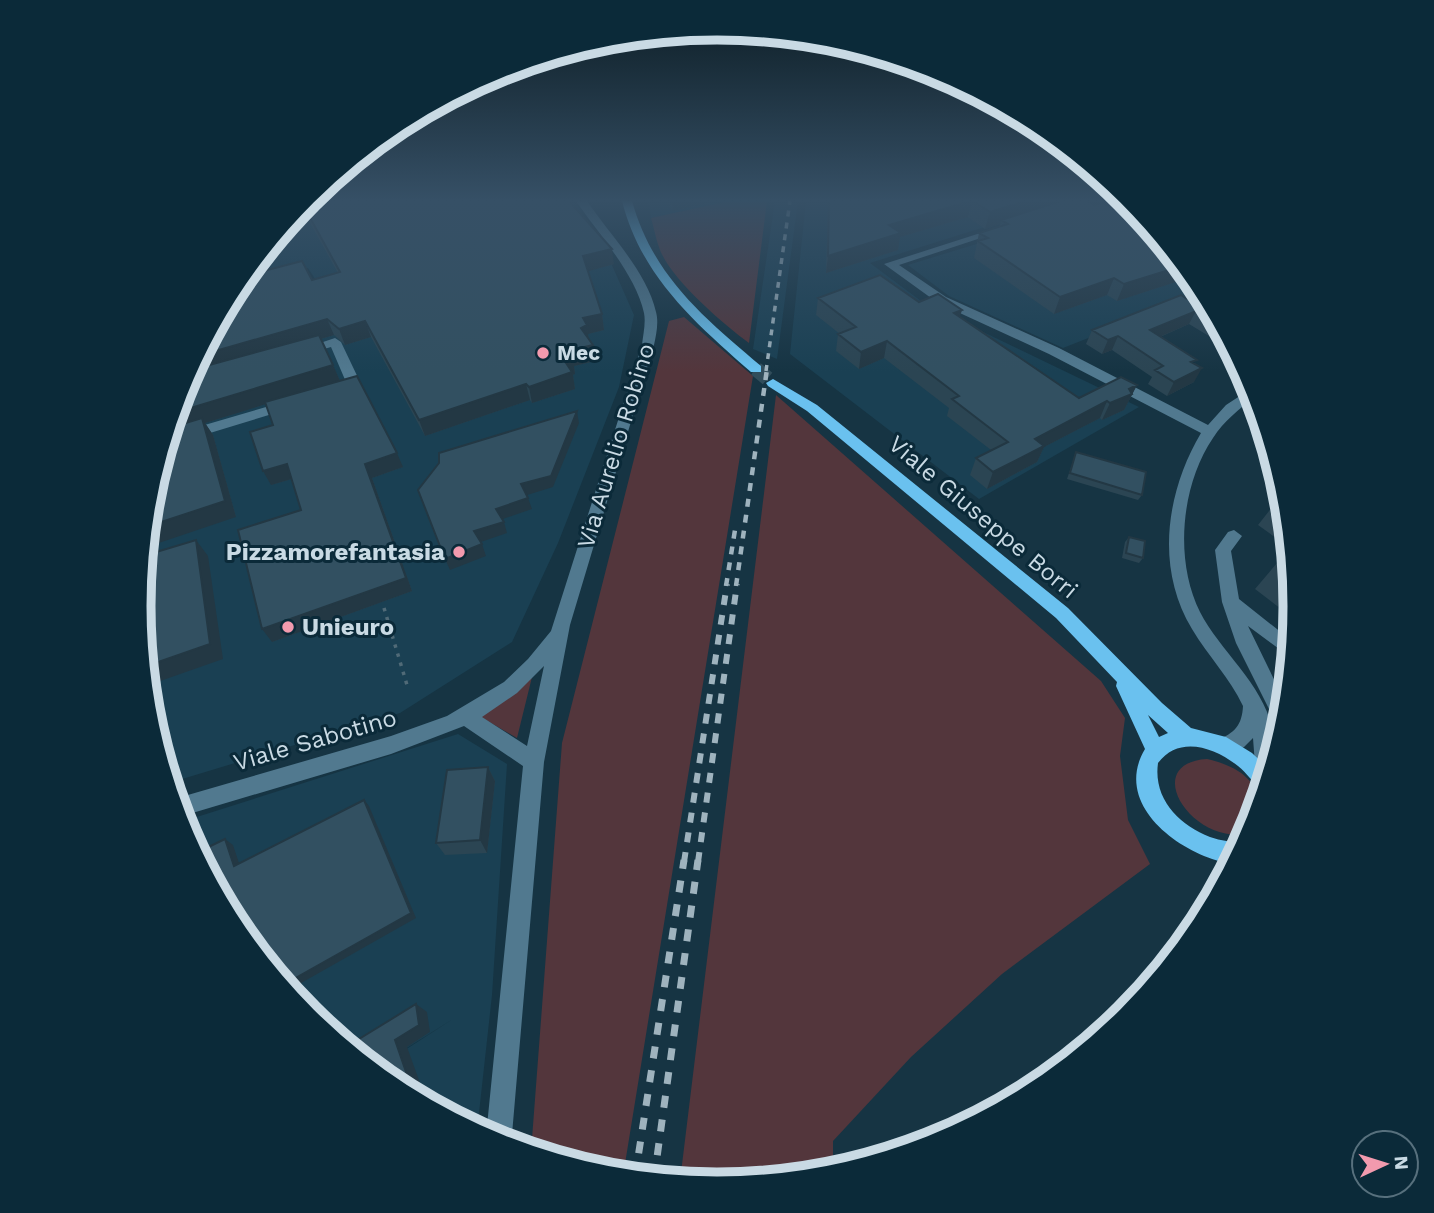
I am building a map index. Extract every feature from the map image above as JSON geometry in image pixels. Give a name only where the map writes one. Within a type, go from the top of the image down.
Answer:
[{"type":"main road","points":[[650,258],[665,279],[694,311],[699,321],[757,363]]},
{"type":"main road","name":"Viale Giuseppe Borri","points":[[774,377],[1062,613],[1117,671],[1188,738]]},
{"type":"main road","name":"Viale Giuseppe Borri","points":[[1117,671],[1156,750]]},
{"type":"main road","points":[[1227,852],[1212,850],[1189,839],[1168,822],[1154,803],[1147,782],[1148,764],[1156,750],[1170,741],[1188,738],[1224,746],[1240,755],[1258,772]]},
{"type":"street","name":"Via Aurelio Robino","points":[[500,1130],[534,762],[561,625],[648,345],[651,326],[650,312],[638,285],[619,258]]},
{"type":"street","points":[[911,258],[890,264],[942,300],[1055,351],[1210,432]]},
{"type":"street","points":[[284,357],[335,342],[354,384],[329,392]]},
{"type":"street","points":[[177,439],[304,400]]},
{"type":"street","points":[[1244,400],[1224,415],[1210,432],[1186,476],[1177,519],[1179,568],[1188,604],[1253,703],[1261,722],[1265,750]]},
{"type":"street","points":[[1234,536],[1223,550],[1231,602],[1245,643],[1275,701]]},
{"type":"street","points":[[1231,602],[1282,643]]},
{"type":"street","name":"Via Aurelio Robino","points":[[465,716],[492,701],[522,679],[544,654],[561,625]]},
{"type":"street","points":[[1224,746],[1245,735],[1253,716],[1253,703]]},
{"type":"street","points":[[465,716],[534,762]]},
{"type":"street","name":"Viale Sabotino","points":[[187,805],[429,734],[465,716]]},
{"type":"path","points":[[384,608],[407,685]]},
{"type":"shaded area","points":[[271,258],[609,258],[634,315],[619,387],[558,543],[512,642],[400,713],[178,780],[170,753],[156,680],[151,606],[156,533],[170,460],[201,373],[325,294],[308,268],[252,284]]},
{"type":"shaded area","points":[[664,258],[760,258],[749,343],[687,288]]},
{"type":"shaded area","points":[[767,258],[790,258],[777,359],[753,349]]},
{"type":"shaded area","points":[[800,258],[887,258],[870,263],[925,304],[1139,407],[979,499],[790,354]]},
{"type":"shaded area","points":[[932,258],[1163,258],[1191,297],[1063,348],[949,296],[908,265]]},
{"type":"shaded area","points":[[684,317],[753,376],[625,1165],[532,1142],[562,743],[669,321]]},
{"type":"shaded area","points":[[776,395],[1101,681],[1125,718],[1120,756],[1128,820],[1150,864],[1002,974],[911,1057],[833,1141],[833,1161],[754,1172],[681,1172]]},
{"type":"shaded area","points":[[532,677],[517,738],[479,716]]},
{"type":"shaded area","points":[[458,734],[507,764],[492,995],[478,1119],[434,1097],[383,1064],[453,1019],[382,1063],[372,1056],[317,1007],[268,951],[227,890],[192,818]]},
{"type":"shaded area","points":[[1207,759],[1222,763],[1245,776],[1252,784],[1253,789],[1235,834],[1208,827],[1192,816],[1181,802],[1175,787],[1177,774],[1187,764]]},
{"type":"building","points":[[332,258],[584,258],[602,314],[583,318],[587,325],[581,328],[593,345],[568,351],[572,358],[564,360],[572,372],[529,387],[526,384],[419,420],[365,321],[339,329],[327,319],[211,352],[261,272],[302,261],[312,280],[340,272]]},
{"type":"building","points":[[1002,258],[1163,258],[1171,269],[1124,284],[1114,278],[1060,297]]},
{"type":"building","points":[[880,275],[919,302],[938,294],[962,310],[954,313],[1079,398],[1121,377],[1137,385],[1129,389],[1132,394],[1110,403],[1107,401],[1035,439],[1044,446],[993,472],[976,458],[1008,442],[952,399],[959,396],[887,341],[861,352],[838,334],[856,327],[818,298]]},
{"type":"building","points":[[1181,295],[1187,299],[1191,297],[1202,314],[1196,311],[1150,330],[1197,360],[1191,362],[1202,368],[1174,382],[1155,370],[1163,366],[1118,336],[1108,340],[1092,330]]},
{"type":"building","points":[[319,335],[333,365],[187,409],[204,366]]},
{"type":"building","points":[[357,376],[397,453],[365,464],[406,578],[262,629],[238,530],[301,510],[287,464],[263,471],[250,432],[273,425],[265,402]]},
{"type":"building","points":[[577,411],[551,476],[521,484],[528,498],[496,509],[504,522],[474,531],[482,544],[445,559],[418,490],[439,463],[439,453]]},
{"type":"building","points":[[202,418],[225,501],[158,523],[170,460],[181,424]]},
{"type":"building","points":[[1076,452],[1146,472],[1142,495],[1070,473]]},
{"type":"building","points":[[1129,537],[1145,541],[1143,558],[1126,553]]},
{"type":"building","points":[[196,540],[210,644],[154,663],[151,606],[154,553]]},
{"type":"building","points":[[488,767],[480,840],[436,843],[447,770]]},
{"type":"building","points":[[364,800],[411,913],[291,980],[246,921],[205,849],[225,839],[234,866]]},
{"type":"building","points":[[416,1004],[419,1025],[395,1040],[409,1082],[355,1041]]},
{"type":"tunnel","points":[[758,371],[756,369],[773,383]]},
{"type":"railway","points":[[766,371],[782,258]]},
{"type":"railway","points":[[736,586],[767,369]]},
{"type":"railway","points":[[726,586],[735,530]]},
{"type":"railway","points":[[684,862],[727,584]]},
{"type":"railway","points":[[698,862],[737,584]]},
{"type":"railway","points":[[637,1167],[684,860]]},
{"type":"railway","points":[[655,1169],[698,860]]},
{"type":"place","name":"Mec","points":[[543,353]]},
{"type":"place","name":"Pizzamorefantasia","points":[[459,552]]},
{"type":"place","name":"Unieuro","points":[[288,627]]}]
